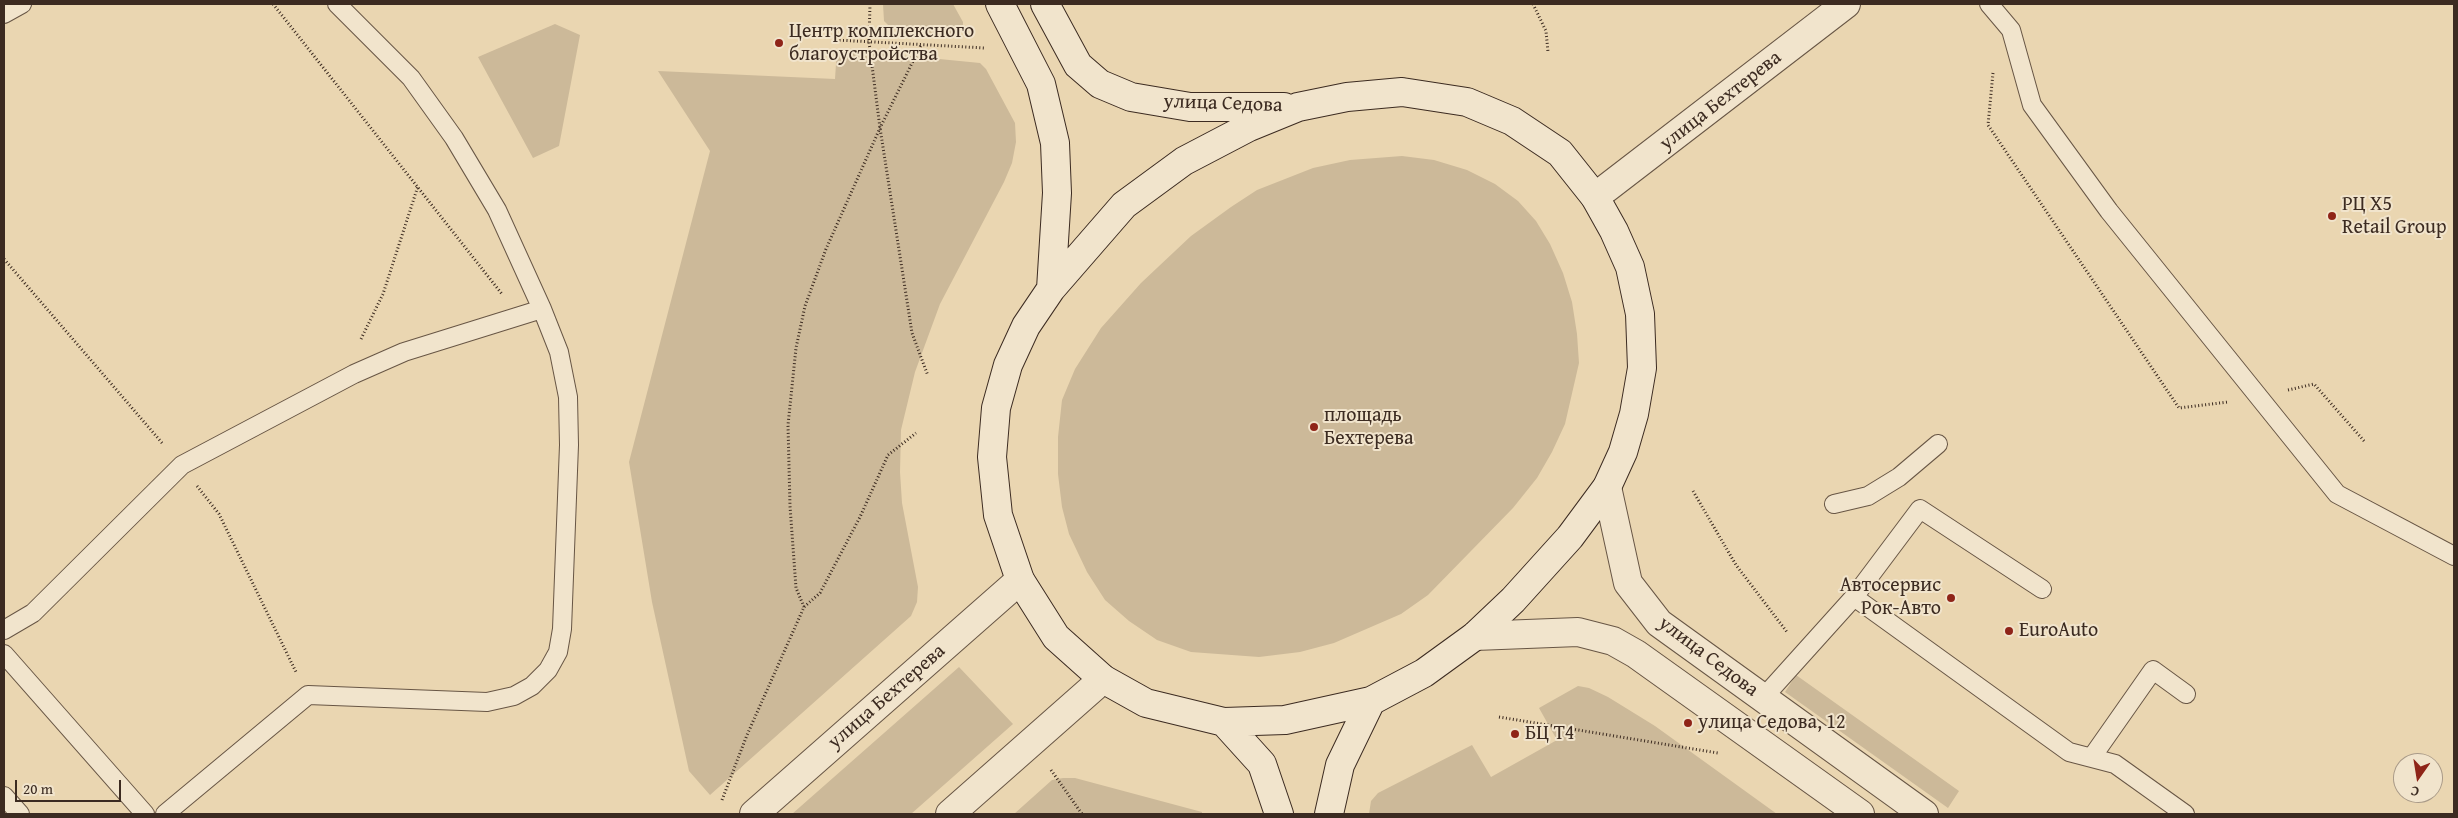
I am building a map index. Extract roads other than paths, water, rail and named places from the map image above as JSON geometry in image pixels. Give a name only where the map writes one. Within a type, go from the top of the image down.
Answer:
[{"type":"main road","points":[[1000,4],[1041,84],[1055,143],[1057,193],[1051,289]]},
{"type":"main road","name":"улица Седова","points":[[1046,4],[1078,65],[1100,84],[1131,97],[1190,107],[1298,107]]},
{"type":"main road","name":"улица Бехтерева","points":[[1595,196],[1846,4]]},
{"type":"main road","points":[[1402,92],[1467,102],[1512,121],[1560,153],[1595,196],[1614,231],[1630,267],[1640,314],[1642,368],[1634,414],[1623,452],[1607,488],[1545,566],[1476,636],[1424,673],[1372,701],[1285,720],[1224,722],[1146,703],[1103,679],[1056,637],[1020,580],[998,515],[992,457],[996,408],[1008,365],[1026,326],[1051,289],[1124,205],[1184,161],[1249,127],[1298,107],[1347,97],[1402,92]]},
{"type":"main road","name":"улица Седова","points":[[1607,488],[1628,584],[1659,624],[1924,814]]},
{"type":"main road","name":"улица Бехтерева","points":[[754,814],[1020,580]]},
{"type":"main road","name":"улица Седова","points":[[1476,636],[1578,632],[1613,641],[1636,654],[1860,814]]},
{"type":"main road","points":[[950,814],[1103,679]]},
{"type":"main road","points":[[1329,814],[1340,765],[1372,701]]},
{"type":"main road","points":[[1224,722],[1262,764],[1280,814]]},
{"type":"lane","points":[[4,14],[22,4]]},
{"type":"lane","points":[[165,814],[308,695],[487,702],[514,696],[532,686],[548,670],[558,652],[562,629],[569,446],[568,396],[561,361],[542,308],[496,210],[454,138],[411,78],[337,4]]},
{"type":"lane","points":[[1989,4],[2011,30],[2032,105],[2109,211],[2336,494],[2454,556]]},
{"type":"lane","points":[[4,630],[33,613],[182,466],[354,374],[404,352],[542,308]]},
{"type":"lane","points":[[1834,504],[1868,496],[1899,477],[1938,444]]},
{"type":"lane","points":[[1763,698],[1854,598],[1920,509],[2042,589]]},
{"type":"lane","points":[[1854,598],[2069,752],[2115,764],[2185,814]]},
{"type":"lane","points":[[4,654],[145,814]]},
{"type":"lane","points":[[2092,757],[2153,670],[2186,694]]},
{"type":"lane","points":[[4,796],[20,814]]},
{"type":"place","name":"Центр комплексного благоустройства","points":[[779,43]]},
{"type":"place","name":"РЦ X5 Retail Group","points":[[2332,216]]},
{"type":"place","name":"площадь Бехтерева","points":[[1314,427]]},
{"type":"place","name":"Автосервис Рок-Авто","points":[[1951,598]]},
{"type":"place","name":"EuroAuto","points":[[2009,631]]},
{"type":"place","name":"улица Седова, 12","points":[[1688,723]]},
{"type":"place","name":"БЦ Т4","points":[[1515,734]]}]
